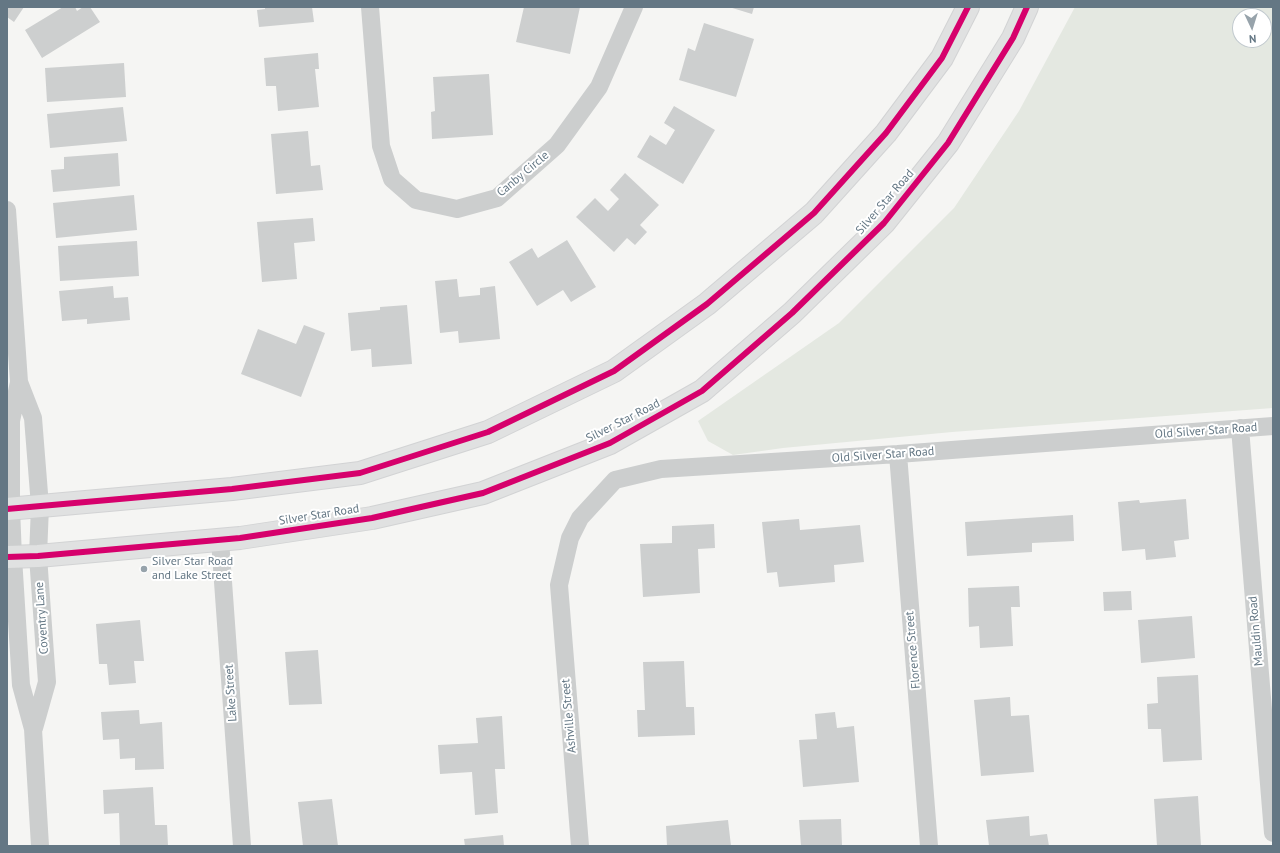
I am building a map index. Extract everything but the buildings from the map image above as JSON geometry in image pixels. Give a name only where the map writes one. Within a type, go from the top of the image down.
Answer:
[{"type":"main road","points":[[9,508],[232,489],[360,474],[488,432],[614,371],[707,304],[814,213],[886,133],[942,58],[968,7]]},
{"type":"main road","name":"Silver Star Road","points":[[10,557],[38,556],[240,538],[372,518],[483,493],[610,443],[702,391],[792,313],[884,223],[948,144],[1013,38],[1027,7]]},
{"type":"street","name":"Canby Circle","points":[[370,7],[380,146],[392,179],[416,200],[458,209],[497,198],[557,145],[599,87],[634,7]]},
{"type":"street","points":[[7,210],[19,382]]},
{"type":"street","name":"Coventry Lane","points":[[19,382],[33,418],[40,506],[38,556],[47,682],[33,729]]},
{"type":"street","name":"Coventry Lane","points":[[19,382],[11,422],[9,508],[10,557],[22,685],[33,729],[40,846]]},
{"type":"street","name":"Old Silver Star Road","points":[[559,585],[570,538],[580,518],[616,480],[661,469],[898,454],[1273,426]]},
{"type":"street","name":"Mauldin Road","points":[[1240,428],[1273,833]]},
{"type":"street","name":"Florence Street","points":[[898,454],[929,846]]},
{"type":"street","name":"Lake Street","points":[[220,540],[242,846]]},
{"type":"street","name":"Ashville Street","points":[[559,585],[580,846]]},
{"type":"shaded area","points":[[1075,7],[1273,7],[1273,408],[952,432],[783,448],[733,455],[708,441],[698,421],[839,323],[954,208],[1019,111]]},
{"type":"cycle path","points":[[7,509],[232,489],[360,473],[488,432],[614,371],[707,304],[814,213],[886,133],[942,58],[968,7]]},
{"type":"cycle path","points":[[7,557],[38,556],[240,538],[372,518],[483,493],[610,443],[702,391],[792,313],[884,223],[948,143],[1013,38],[1027,7]]},
{"type":"place","name":"Silver Star Road and Lake Street","points":[[144,569]]}]
